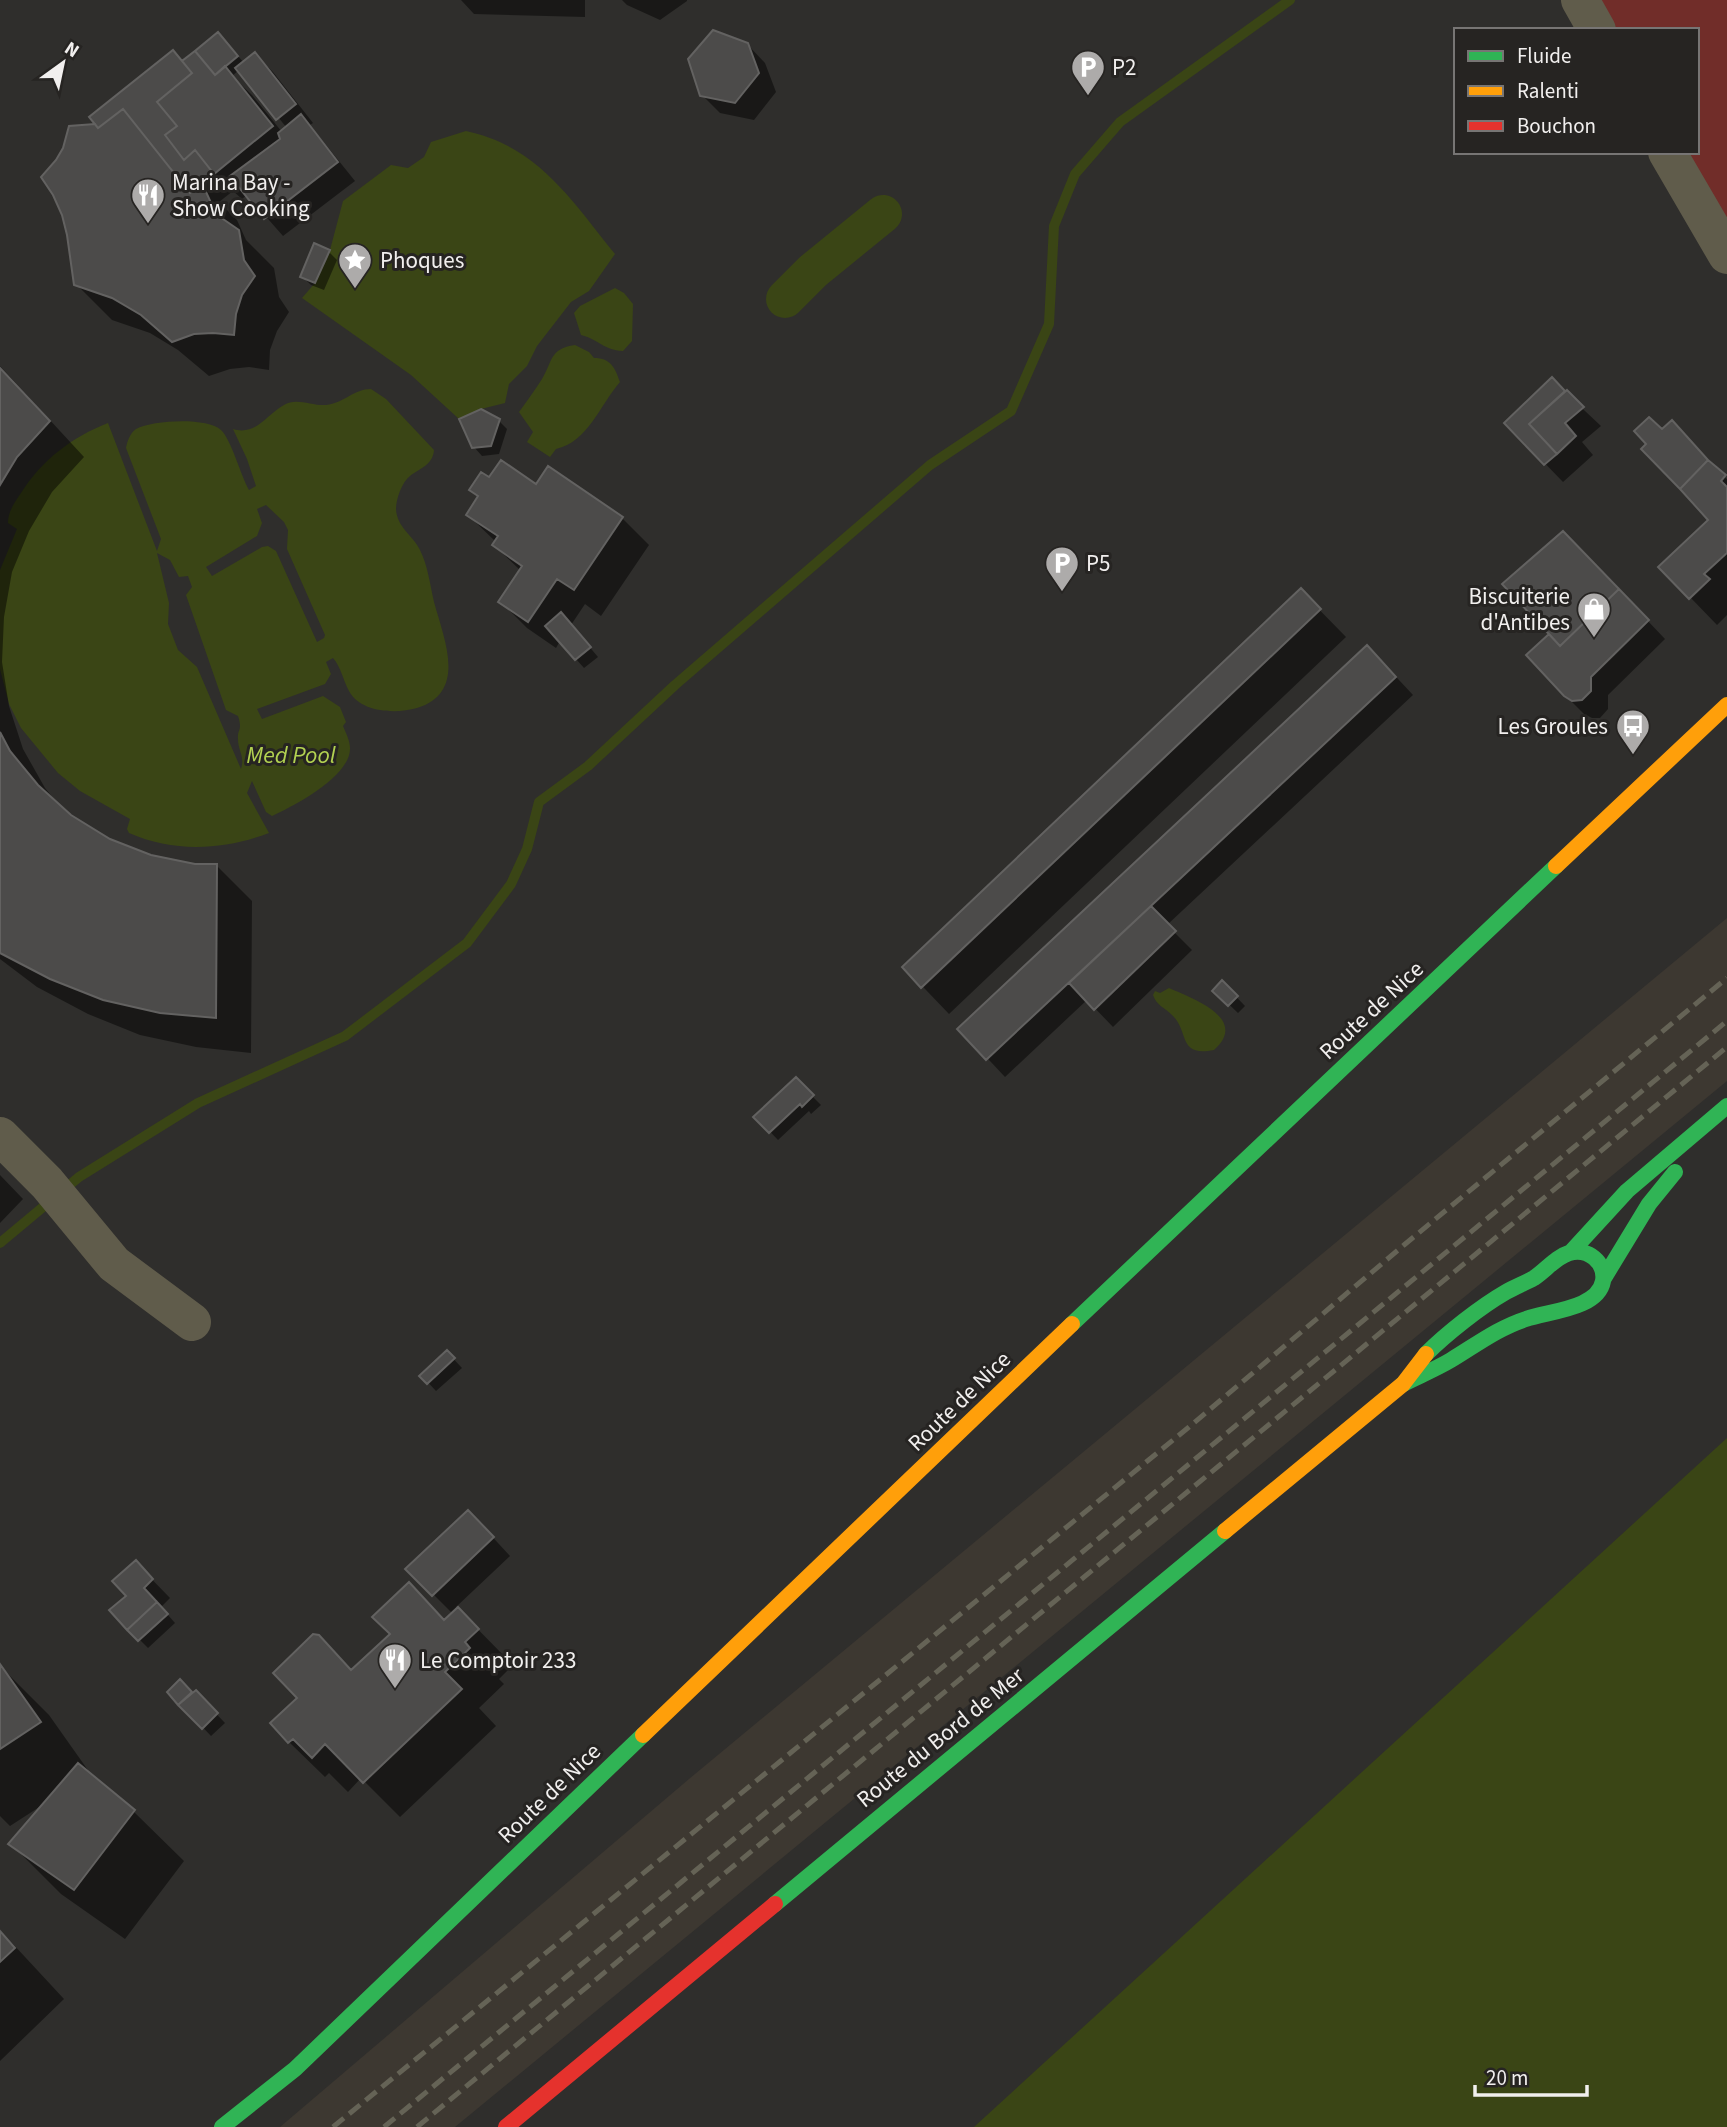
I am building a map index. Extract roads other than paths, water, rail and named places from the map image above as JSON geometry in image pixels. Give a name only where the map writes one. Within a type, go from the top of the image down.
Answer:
[{"type":"main road","name":"Route de Nice","points":[[222,2127],[295,2069],[1043,1352],[1727,705]]},
{"type":"main road","name":"Route du Bord de Mer","points":[[1403,1384],[1418,1362],[1438,1342],[1504,1293],[1534,1278],[1572,1252],[1628,1191],[1727,1106]]},
{"type":"main road","name":"Route du Bord de Mer","points":[[506,2127],[1403,1384],[1451,1360],[1501,1329],[1595,1297],[1649,1204],[1682,1164],[1727,1125]]},
{"type":"main road","points":[[1572,1252],[1588,1253],[1595,1258],[1601,1265],[1604,1278]]},
{"type":"main road","points":[[1557,1261],[1553,1269],[1555,1289],[1563,1299],[1580,1304]]},
{"type":"street","points":[[1580,0],[1596,28]]},
{"type":"street","points":[[1668,154],[1727,255]]},
{"type":"street","points":[[0,1136],[47,1183],[114,1264],[192,1322]]},
{"type":"water","points":[[466,131],[491,138],[514,149],[533,163],[568,196],[615,254],[589,291],[571,302],[537,346],[527,366],[509,384],[505,403],[481,409],[459,419],[411,375],[302,298],[315,283],[330,250],[343,201],[391,165],[408,168],[424,157],[431,142]]},
{"type":"water","points":[[615,288],[624,293],[633,304],[632,341],[623,351],[611,349],[581,335],[574,313],[580,306]]},
{"type":"water","points":[[575,345],[589,352],[594,358],[608,362],[620,382],[585,431],[577,439],[556,449],[550,457],[527,442],[533,432],[519,412],[556,353],[560,349]]},
{"type":"water","name":"Med Pool","points":[[371,389],[386,399],[434,450],[429,463],[404,482],[396,509],[399,521],[417,545],[427,569],[448,663],[443,690],[433,700],[417,708],[389,711],[370,708],[349,691],[333,658],[326,662],[331,674],[325,684],[257,709],[262,719],[323,696],[340,707],[346,722],[343,726],[350,748],[348,759],[332,779],[320,789],[272,816],[266,812],[252,781],[247,793],[269,833],[252,839],[199,847],[164,844],[129,833],[127,829],[130,819],[80,791],[58,773],[21,728],[9,704],[0,669],[0,570],[17,529],[8,523],[12,507],[29,481],[48,460],[82,435],[108,423],[157,551],[161,539],[126,448],[130,435],[136,429],[180,421],[214,426],[225,435],[249,490],[256,486],[233,429],[248,430],[289,403],[326,405]],"holes":[[[266,505],[284,522],[288,530],[287,549],[325,635],[317,642],[276,551],[268,546],[262,547],[212,576],[206,567],[257,536],[262,523],[257,509]],[[157,553],[170,560],[179,577],[188,576],[192,587],[186,595],[226,710],[238,716],[241,769],[197,667],[178,650],[168,624],[169,603]]]},
{"type":"water","points":[[1169,988],[1202,1004],[1221,1019],[1225,1028],[1223,1039],[1214,1050],[1194,1050],[1186,1042],[1177,1022],[1153,995],[1155,991],[1160,993]]},
{"type":"water","points":[[1727,1438],[1727,2127],[974,2127]]},
{"type":"waterway","points":[[0,1243],[79,1177],[198,1103],[345,1036],[467,943],[511,884],[527,849],[539,802],[588,766],[675,685],[930,465],[1011,411],[1049,324],[1054,226],[1075,174],[1120,122],[1290,0]]},
{"type":"waterway","points":[[785,299],[813,271],[883,214]]},
{"type":"railway","points":[[333,2127],[1189,1427],[1727,978]]},
{"type":"railway","points":[[384,2127],[1727,1021]]},
{"type":"railway","points":[[417,2127],[1727,1047]]},
{"type":"place","name":"P2","points":[[1088,97]]},
{"type":"place","name":"Marina Bay - Show Cooking","points":[[148,225]]},
{"type":"place","name":"Phoques","points":[[355,290]]},
{"type":"place","name":"P5","points":[[1062,593]]},
{"type":"place","name":"Biscuiterie d'Antibes","points":[[1594,639]]},
{"type":"place","name":"Les Groules","points":[[1633,756]]},
{"type":"place","name":"Le Comptoir 233","points":[[395,1690]]}]
